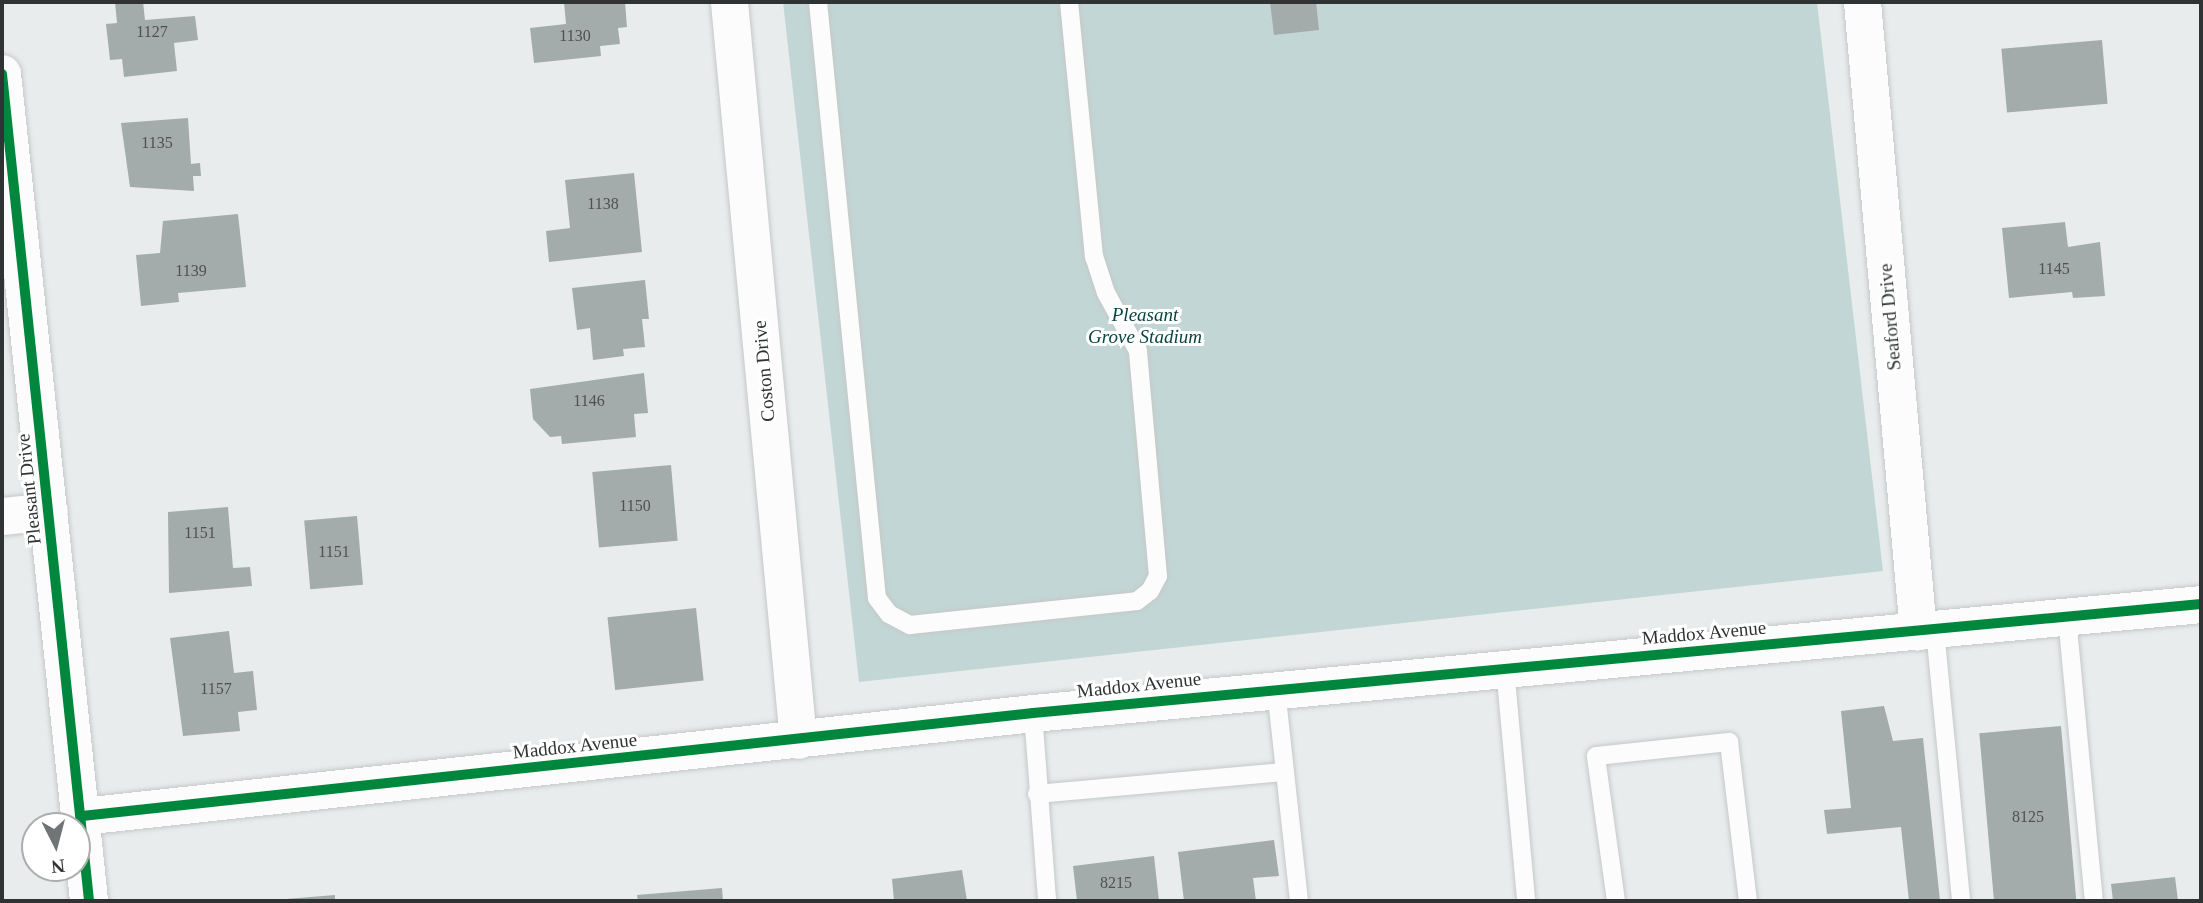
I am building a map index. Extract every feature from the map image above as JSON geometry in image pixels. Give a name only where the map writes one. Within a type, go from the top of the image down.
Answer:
[{"type":"street","name":"Coston Drive","points":[[729,2],[798,740]]},
{"type":"street","name":"Seaford Drive","points":[[1862,2],[1927,631]]},
{"type":"street","name":"Pleasant Drive","points":[[2,74],[82,812]]},
{"type":"street","points":[[2,516],[49,511]]},
{"type":"street","name":"Maddox Avenue","points":[[91,815],[1033,713],[2201,604]]},
{"type":"street","name":"Pleasant Drive","points":[[87,882],[89,901]]},
{"type":"lane","points":[[818,2],[877,598],[889,614],[910,625],[1137,601],[1150,591],[1158,576],[1138,351],[1106,293],[1094,257],[1069,2]]},
{"type":"lane","points":[[2067,617],[2094,901]]},
{"type":"lane","points":[[1927,631],[1961,901]]},
{"type":"lane","points":[[1505,668],[1526,901]]},
{"type":"lane","points":[[1276,689],[1298,901]]},
{"type":"lane","points":[[1033,713],[1046,901]]},
{"type":"lane","points":[[1616,901],[1596,756],[1729,742],[1748,901]]},
{"type":"lane","points":[[1037,794],[1283,772]]},
{"type":"green space","name":"Pleasant Grove Stadium","points":[[783,2],[1817,2],[1883,571],[859,682]]},
{"type":"building","points":[[115,2],[143,2],[145,20],[195,16],[198,40],[174,43],[177,71],[124,77],[122,59],[110,60],[106,24],[117,23]]},
{"type":"building","points":[[564,2],[625,2],[627,27],[618,28],[620,44],[600,46],[601,56],[534,63],[530,28],[566,24]]},
{"type":"building","points":[[1270,2],[1316,2],[1319,30],[1274,35]]},
{"type":"building","points":[[2102,40],[2108,104],[2007,113],[2001,49]]},
{"type":"building","points":[[188,118],[191,164],[200,163],[201,176],[193,176],[194,191],[130,187],[121,123]]},
{"type":"building","points":[[634,173],[642,252],[549,262],[546,231],[570,228],[565,180]]},
{"type":"building","points":[[238,214],[246,287],[178,293],[179,302],[141,306],[136,255],[160,253],[163,221]]},
{"type":"building","points":[[2065,222],[2068,247],[2100,242],[2105,296],[2073,298],[2072,292],[2009,298],[2002,228]]},
{"type":"building","points":[[645,280],[649,319],[642,319],[645,347],[623,349],[624,356],[593,360],[590,328],[577,330],[572,288]]},
{"type":"building","points":[[644,373],[648,413],[634,414],[636,437],[562,444],[561,436],[550,437],[533,419],[530,389]]},
{"type":"building","points":[[671,465],[678,541],[599,548],[592,472]]},
{"type":"building","points":[[228,507],[233,568],[250,567],[252,586],[169,593],[168,512]]},
{"type":"building","points":[[357,516],[363,585],[310,589],[304,521]]},
{"type":"building","points":[[696,608],[704,681],[615,690],[607,617]]},
{"type":"building","points":[[229,631],[234,673],[253,671],[257,710],[238,712],[240,731],[183,736],[170,638]]},
{"type":"building","points":[[1884,706],[1893,741],[1923,738],[1940,901],[1909,901],[1901,827],[1827,834],[1824,810],[1851,808],[1841,711]]},
{"type":"building","points":[[2061,726],[2076,901],[1994,901],[1979,733]]},
{"type":"building","points":[[1274,840],[1279,876],[1253,878],[1256,901],[1184,901],[1178,852]]},
{"type":"building","points":[[1154,856],[1159,901],[1077,901],[1073,866]]},
{"type":"building","points":[[962,870],[967,901],[894,901],[892,879]]},
{"type":"building","points":[[2175,877],[2178,901],[2113,901],[2111,884]]},
{"type":"building","points":[[722,888],[723,901],[638,901],[637,895]]},
{"type":"building","points":[[335,895],[335,901],[286,901],[286,899]]},
{"type":"cycle path","points":[[2,74],[89,901]]},
{"type":"cycle path","points":[[91,815],[1033,713],[2201,604]]}]
